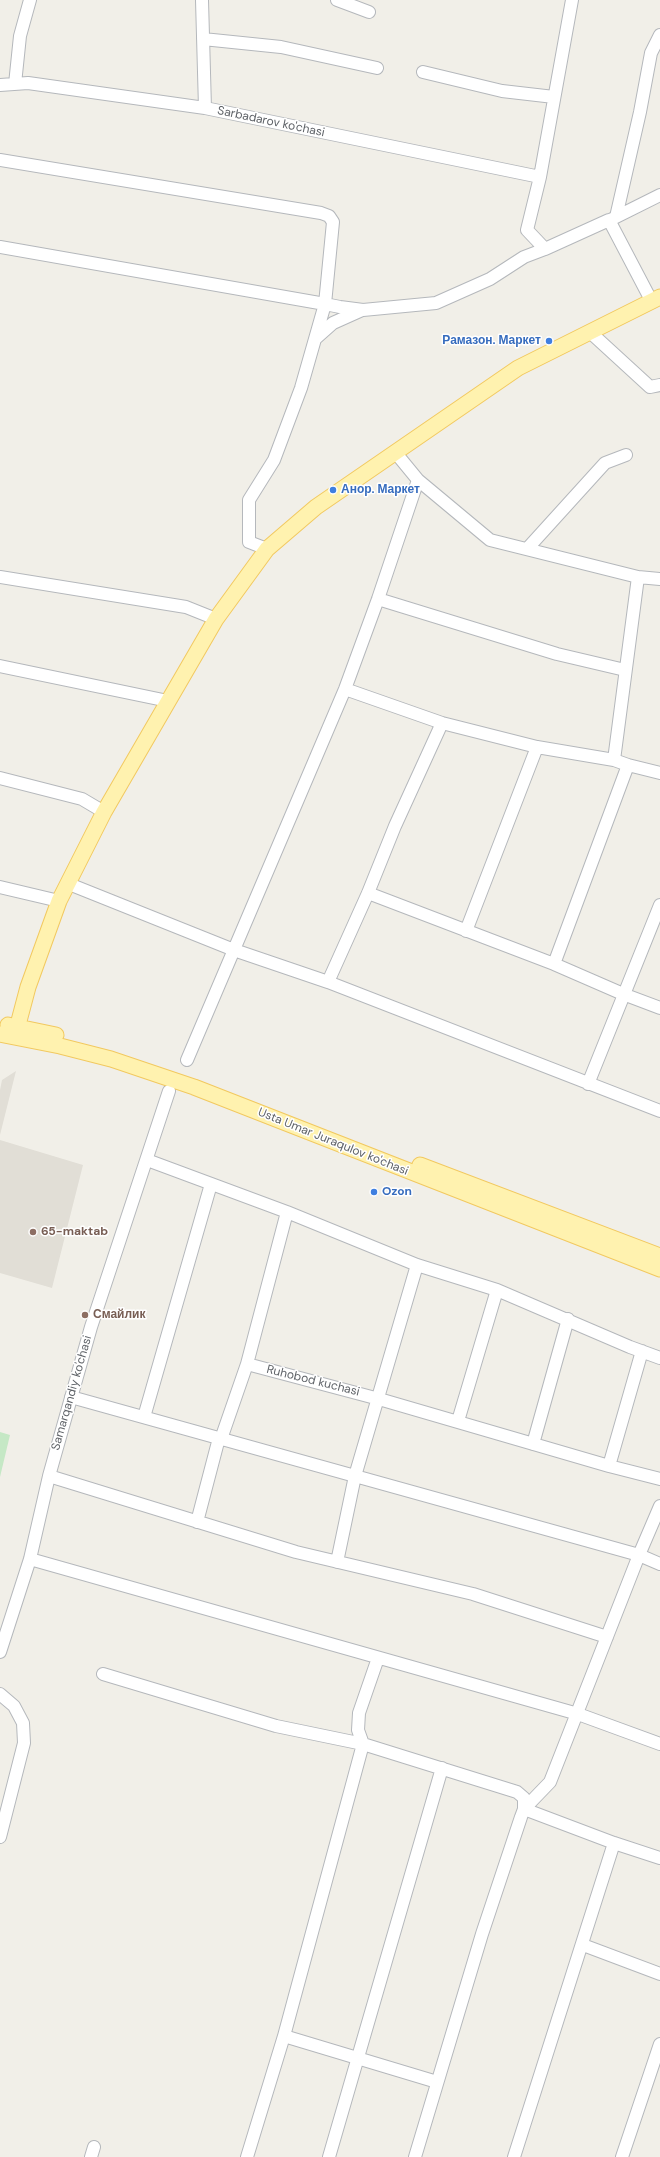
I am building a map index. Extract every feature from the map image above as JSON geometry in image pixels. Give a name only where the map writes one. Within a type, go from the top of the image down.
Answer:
[{"type":"main road","points":[[16,1031],[28,987],[59,901],[69,884],[104,812],[216,619],[267,549],[316,507],[518,368],[656,299]]},
{"type":"main road","name":"Usta Umar Juraqulov ko'chasi","points":[[0,1024],[16,1031],[111,1058],[194,1087],[660,1270]]},
{"type":"main road","name":"Usta Umar Juraqulov ko'chasi","points":[[0,1034],[16,1031],[106,1048],[193,1076],[395,1156],[660,1256]]},
{"type":"street","points":[[15,84],[20,36],[30,0]]},
{"type":"street","points":[[202,0],[205,108]]},
{"type":"street","points":[[337,0],[369,12]]},
{"type":"street","points":[[545,249],[527,230],[540,177],[572,0]]},
{"type":"street","points":[[656,299],[613,218],[640,112],[651,53],[660,35]]},
{"type":"street","points":[[203,39],[281,47],[377,68]]},
{"type":"street","points":[[423,72],[502,91],[554,98]]},
{"type":"street","name":"Sarbadarov ko'chasi","points":[[0,85],[28,83],[205,108],[540,177]]},
{"type":"street","points":[[0,160],[321,213],[329,216],[333,222],[325,304],[300,388],[274,460],[249,500],[249,542],[267,549]]},
{"type":"street","points":[[0,247],[363,310],[436,303],[490,279],[524,257],[613,218],[660,195]]},
{"type":"street","points":[[314,340],[333,323],[363,310]]},
{"type":"street","points":[[590,332],[650,387],[660,385]]},
{"type":"street","points":[[395,452],[418,480],[490,540],[638,577],[660,579]]},
{"type":"street","points":[[527,549],[605,462],[626,455]]},
{"type":"street","points":[[187,1060],[344,689],[378,599],[418,480]]},
{"type":"street","points":[[0,577],[186,607],[216,619]]},
{"type":"street","points":[[614,760],[638,577]]},
{"type":"street","points":[[378,599],[556,654],[625,670]]},
{"type":"street","points":[[0,666],[168,701]]},
{"type":"street","points":[[344,689],[442,723],[537,747],[614,760],[628,766],[660,773]]},
{"type":"street","points":[[328,982],[368,893],[395,826],[442,723]]},
{"type":"street","points":[[466,931],[537,747]]},
{"type":"street","points":[[554,964],[628,766]]},
{"type":"street","points":[[0,778],[82,799],[104,812]]},
{"type":"street","points":[[69,884],[234,950],[328,982],[660,1111]]},
{"type":"street","points":[[0,887],[59,901]]},
{"type":"street","points":[[368,893],[554,964],[623,994],[660,1008]]},
{"type":"street","points":[[588,1084],[623,994],[660,906]]},
{"type":"street","name":"Samarqandiy ko'chasi","points":[[0,1652],[30,1559],[49,1476],[91,1327],[169,1091]]},
{"type":"street","points":[[147,1160],[287,1212],[416,1265],[497,1290],[660,1358]]},
{"type":"street","points":[[144,1417],[211,1184]]},
{"type":"street","points":[[197,1522],[220,1438],[247,1364],[287,1212]]},
{"type":"street","points":[[337,1562],[355,1476],[379,1398],[416,1265]]},
{"type":"street","points":[[458,1421],[497,1290]]},
{"type":"street","points":[[533,1444],[568,1319]]},
{"type":"street","points":[[608,1466],[642,1351]]},
{"type":"street","name":"Ruhobod kuchasi","points":[[247,1364],[379,1398],[608,1466],[660,1479]]},
{"type":"street","points":[[71,1397],[639,1555],[660,1564]]},
{"type":"street","points":[[49,1476],[296,1552],[473,1594],[607,1637]]},
{"type":"street","points":[[524,1810],[550,1782],[578,1714],[639,1555],[660,1506]]},
{"type":"street","points":[[30,1559],[578,1714],[660,1744]]},
{"type":"street","points":[[247,2157],[284,2036],[363,1744],[358,1730],[359,1713],[378,1658]]},
{"type":"street","points":[[104,1674],[276,1726],[363,1744],[517,1792],[524,1798],[524,1810],[482,1934],[415,2157]]},
{"type":"street","points":[[0,1694],[14,1706],[23,1722],[24,1743],[0,1837]]},
{"type":"street","points":[[329,2157],[442,1768]]},
{"type":"street","points":[[524,1810],[660,1858]]},
{"type":"street","points":[[514,2157],[583,1945],[614,1843]]},
{"type":"street","points":[[583,1945],[660,1974]]},
{"type":"street","points":[[284,2036],[437,2082]]},
{"type":"street","points":[[622,2157],[660,2044]]},
{"type":"shaded area","points":[[16,1071],[0,1135],[0,1090],[2,1080]]},
{"type":"shaded area","name":"65-maktab","points":[[0,1140],[83,1165],[52,1288],[0,1273]]},
{"type":"green space","points":[[0,1432],[10,1435],[0,1477]]},
{"type":"place","name":"Рамазон. Маркет","points":[[549,341]]},
{"type":"place","name":"Анор. Маркет","points":[[333,490]]},
{"type":"place","name":"Ozon","points":[[374,1192]]},
{"type":"place","name":"65-maktab","points":[[33,1232]]},
{"type":"place","name":"Смайлик","points":[[85,1315]]}]
